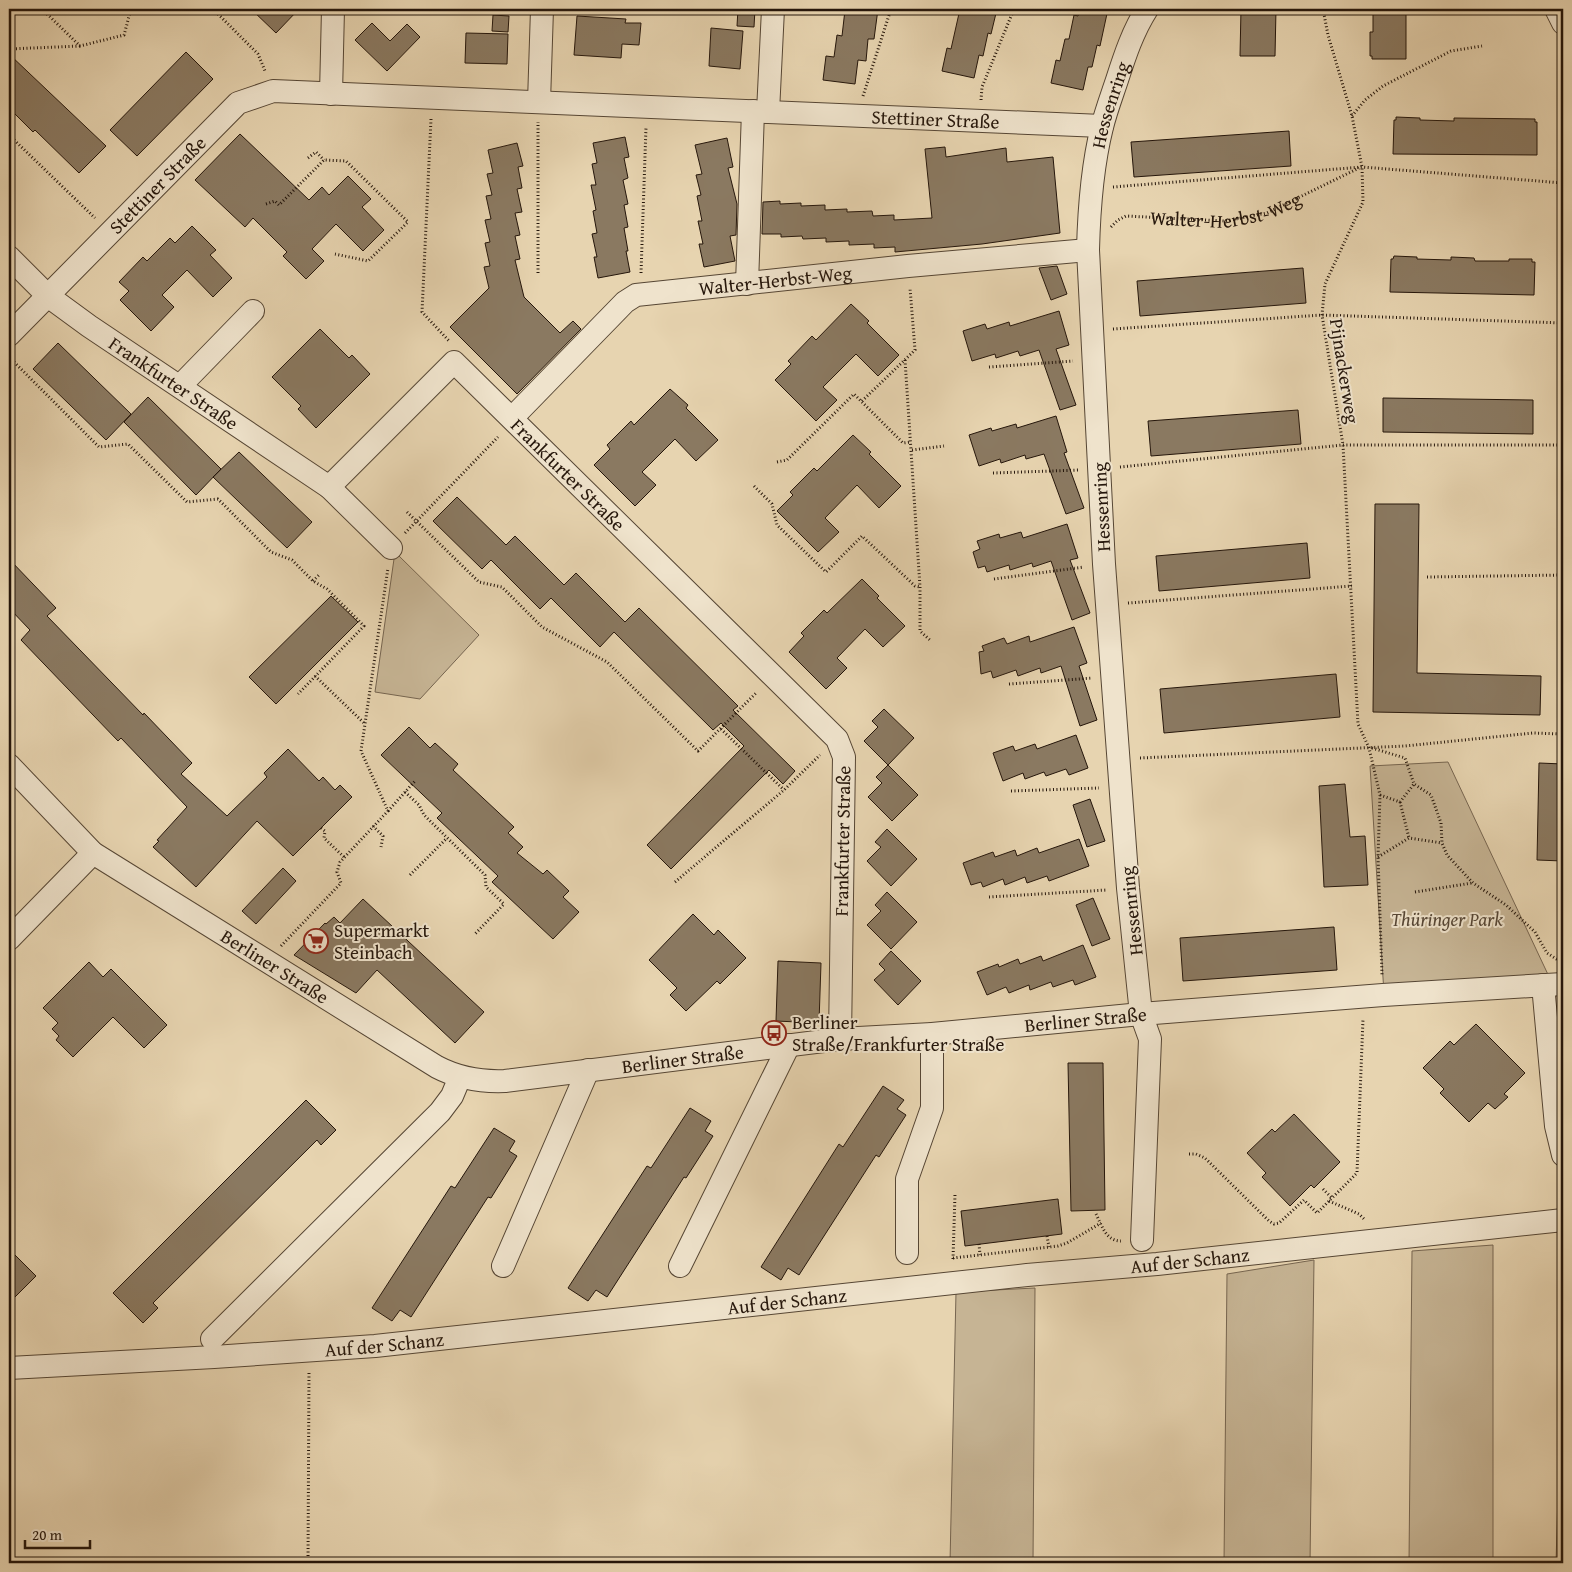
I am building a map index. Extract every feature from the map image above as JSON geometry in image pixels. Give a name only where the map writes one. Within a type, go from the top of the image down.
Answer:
[{"type":"street","points":[[331,94],[333,9]]},
{"type":"street","points":[[539,102],[542,9]]},
{"type":"street","points":[[748,284],[760,111],[773,9]]},
{"type":"street","name":"Hessenring","points":[[1142,1240],[1150,1039],[1141,1014],[1120,787],[1104,564],[1088,242],[1092,189],[1102,126],[1126,52],[1140,19],[1147,9]]},
{"type":"street","points":[[1556,9],[1563,23]]},
{"type":"street","name":"Stettiner Straße","points":[[48,296],[238,103],[273,91],[1102,126]]},
{"type":"street","name":"Walter-Herbst-Weg","points":[[512,418],[625,302],[641,294],[908,266],[1088,242]]},
{"type":"street","points":[[9,257],[48,296],[9,335]]},
{"type":"street","name":"Frankfurter Straße","points":[[48,296],[88,326],[330,487],[391,548]]},
{"type":"street","points":[[180,386],[253,311]]},
{"type":"street","points":[[330,487],[454,362]]},
{"type":"street","name":"Frankfurter Straße","points":[[454,362],[837,739],[844,757],[840,1039]]},
{"type":"street","name":"Berliner Straße","points":[[9,765],[93,853],[437,1067],[460,1077],[480,1080],[498,1081],[840,1039],[932,1034],[1141,1014],[1374,996],[1553,985]]},
{"type":"street","points":[[9,939],[93,853]]},
{"type":"street","points":[[1553,985],[1556,1126],[1563,1155]]},
{"type":"street","points":[[907,1253],[907,1179],[932,1108],[932,1034]]},
{"type":"street","points":[[680,1266],[788,1045]]},
{"type":"street","points":[[503,1266],[588,1070]]},
{"type":"street","points":[[212,1340],[440,1112],[452,1096],[460,1077]]},
{"type":"street","name":"Auf der Schanz","points":[[9,1368],[375,1346],[1027,1275],[1157,1264],[1563,1220]]},
{"type":"path","points":[[42,9],[80,46]]},
{"type":"path","points":[[9,49],[80,46],[124,35],[131,9]]},
{"type":"path","points":[[213,9],[258,54],[273,91]]},
{"type":"path","points":[[857,116],[891,9]]},
{"type":"path","points":[[982,87],[1014,9]]},
{"type":"path","name":"Pijnackerweg","points":[[1323,9],[1328,35],[1352,116],[1362,167],[1363,202],[1324,284],[1322,315],[1343,446],[1358,724],[1369,748],[1380,795],[1374,996],[1357,1173],[1330,1199]]},
{"type":"path","points":[[1352,116],[1365,100],[1383,86],[1451,51],[1482,46]]},
{"type":"path","points":[[432,98],[422,312],[450,340],[454,362]]},
{"type":"path","points":[[538,273],[539,102]]},
{"type":"path","points":[[641,294],[647,106]]},
{"type":"path","points":[[9,135],[110,233]]},
{"type":"path","points":[[308,158],[316,152],[324,160],[346,161],[408,222],[368,261],[335,254]]},
{"type":"path","points":[[266,204],[275,202],[280,205],[324,160]]},
{"type":"path","points":[[1092,189],[1362,167],[1563,183]]},
{"type":"path","name":"Walter-Herbst-Weg","points":[[1088,242],[1105,234],[1118,220],[1126,216],[1225,220],[1268,213],[1362,167]]},
{"type":"path","points":[[862,401],[915,350],[908,266]]},
{"type":"path","points":[[1092,330],[1322,315],[1563,323]]},
{"type":"path","points":[[9,357],[100,447],[128,444],[187,502],[218,499],[271,552],[292,560],[313,581],[327,589],[364,626],[298,694]]},
{"type":"path","points":[[905,360],[920,587],[920,631],[930,641]]},
{"type":"path","points":[[989,367],[1094,360]]},
{"type":"path","points":[[777,462],[787,460],[854,394],[904,443],[911,442]]},
{"type":"path","name":"Frankfurter Straße","points":[[391,548],[494,442],[512,418]]},
{"type":"path","points":[[993,473],[1099,470],[1343,446],[1563,445]]},
{"type":"path","points":[[912,450],[944,446]]},
{"type":"path","points":[[754,486],[772,504],[777,525],[826,572],[862,536],[915,586],[920,587]]},
{"type":"path","points":[[407,512],[479,582],[502,587],[542,627],[607,662],[698,751],[774,675]]},
{"type":"path","points":[[388,810],[361,751],[391,548]]},
{"type":"path","points":[[994,579],[1104,564]]},
{"type":"path","points":[[313,581],[319,575]]},
{"type":"path","points":[[1427,577],[1563,575]]},
{"type":"path","points":[[1108,605],[1352,586]]},
{"type":"path","points":[[315,676],[365,725]]},
{"type":"path","points":[[1009,684],[1112,676]]},
{"type":"path","points":[[721,729],[784,790]]},
{"type":"path","points":[[1119,759],[1405,746],[1533,733],[1563,734]]},
{"type":"path","points":[[675,882],[784,790],[837,739]]},
{"type":"path","points":[[1369,748],[1405,758],[1414,784],[1431,795],[1441,823],[1442,843],[1447,855],[1472,883],[1506,905],[1535,932],[1547,953],[1563,964]]},
{"type":"path","points":[[267,962],[341,883],[337,872],[340,862],[415,781]]},
{"type":"path","points":[[1400,802],[1414,784]]},
{"type":"path","points":[[1010,791],[1120,787]]},
{"type":"path","points":[[406,792],[420,805],[424,815],[485,875],[486,887],[504,904],[474,935]]},
{"type":"path","points":[[1380,795],[1400,802]]},
{"type":"path","points":[[1400,802],[1409,838]]},
{"type":"path","points":[[373,826],[383,836],[381,847]]},
{"type":"path","points":[[321,828],[325,831],[324,838],[344,857]]},
{"type":"path","points":[[410,875],[447,838]]},
{"type":"path","points":[[1378,858],[1409,838],[1442,843]]},
{"type":"path","points":[[1415,892],[1472,883]]},
{"type":"path","points":[[989,897],[1128,888]]},
{"type":"path","points":[[1189,1154],[1196,1154],[1205,1158],[1274,1224],[1279,1223],[1304,1200],[1316,1213],[1330,1199]]},
{"type":"path","points":[[1323,1188],[1330,1199],[1362,1217],[1367,1225],[1369,1242]]},
{"type":"path","points":[[955,1194],[953,1258],[1067,1243],[1101,1223]]},
{"type":"path","points":[[1096,1214],[1107,1236],[1114,1241],[1142,1240]]},
{"type":"path","points":[[1047,1236],[1048,1247]]},
{"type":"path","points":[[979,1244],[980,1255]]},
{"type":"path","points":[[308,1563],[309,1351]]},
{"type":"green space","points":[[395,552],[479,635],[420,699],[375,692]]},
{"type":"green space","name":"Thüringer Park","points":[[1448,762],[1552,983],[1384,994],[1370,766]]},
{"type":"green space","points":[[1493,1245],[1493,1563],[1409,1563],[1412,1251]]},
{"type":"green space","points":[[1314,1260],[1310,1563],[1224,1563],[1227,1274]]},
{"type":"green space","points":[[1035,1288],[1033,1563],[950,1563],[956,1292]]},
{"type":"green space","points":[[1563,1319],[1563,1563],[1556,1563]]},
{"type":"building","points":[[251,9],[299,9],[276,33]]},
{"type":"building","points":[[738,9],[755,9],[754,27],[737,26]]},
{"type":"building","points":[[851,9],[878,9],[874,39],[868,39],[866,61],[858,60],[855,84],[823,80],[826,56],[834,57],[837,35],[842,36],[845,10],[851,11]]},
{"type":"building","points":[[960,9],[997,9],[991,34],[988,33],[983,56],[979,55],[974,78],[942,71],[947,48],[951,49]]},
{"type":"building","points":[[1080,9],[1108,9],[1100,46],[1097,45],[1092,67],[1088,67],[1083,90],[1051,83],[1056,60],[1060,61],[1065,39],[1069,39],[1074,15],[1078,16]]},
{"type":"building","points":[[1241,9],[1276,9],[1275,56],[1240,56]]},
{"type":"building","points":[[1373,9],[1406,9],[1406,59],[1372,59],[1372,56],[1370,56],[1370,32],[1373,32]]},
{"type":"building","points":[[493,15],[509,16],[508,32],[492,31]]},
{"type":"building","points":[[577,16],[626,19],[625,23],[641,23],[639,45],[622,44],[621,58],[574,55]]},
{"type":"building","points":[[372,23],[390,41],[407,24],[420,37],[387,71],[355,40]]},
{"type":"building","points":[[711,28],[743,31],[740,69],[709,66]]},
{"type":"building","points":[[466,33],[508,34],[507,64],[465,63]]},
{"type":"building","points":[[186,52],[213,79],[137,156],[110,130]]},
{"type":"building","points":[[9,54],[106,146],[79,173],[35,130],[33,132],[9,108]]},
{"type":"building","points":[[1396,117],[1454,121],[1454,118],[1535,119],[1535,122],[1537,122],[1537,155],[1393,154],[1394,120],[1396,120]]},
{"type":"building","points":[[1289,131],[1291,166],[1134,177],[1131,142]]},
{"type":"building","points":[[240,134],[309,200],[322,187],[329,195],[348,176],[371,199],[362,207],[384,230],[363,251],[336,224],[312,249],[324,261],[306,279],[283,256],[287,252],[253,218],[245,227],[195,180]]},
{"type":"building","points":[[625,137],[629,157],[624,158],[628,178],[623,180],[628,204],[624,205],[628,227],[624,228],[630,272],[598,278],[594,257],[597,257],[592,234],[597,233],[593,211],[596,210],[591,185],[596,185],[592,164],[597,163],[593,143]]},
{"type":"building","points":[[727,138],[733,167],[728,168],[737,204],[736,235],[730,236],[735,261],[704,267],[699,244],[703,244],[698,221],[702,221],[697,196],[701,195],[696,175],[702,174],[695,145]]},
{"type":"building","points":[[517,143],[523,166],[518,167],[522,188],[517,189],[522,212],[515,213],[520,235],[515,236],[520,259],[515,260],[524,297],[560,333],[573,321],[581,329],[517,394],[450,327],[489,288],[484,267],[490,266],[485,243],[490,242],[485,220],[491,219],[486,196],[492,195],[487,174],[493,173],[488,150]]},
{"type":"building","points":[[945,147],[946,157],[1006,148],[1007,162],[1053,157],[1060,233],[982,244],[895,252],[895,247],[874,248],[874,244],[849,245],[849,241],[826,242],[826,238],[803,239],[802,236],[781,237],[781,234],[762,234],[763,202],[780,201],[780,204],[801,203],[801,206],[825,205],[825,210],[847,209],[847,212],[872,211],[873,216],[894,215],[894,220],[932,218],[925,149]]},
{"type":"building","points":[[192,226],[216,250],[210,255],[232,278],[213,297],[187,270],[162,295],[174,307],[151,331],[120,300],[129,291],[119,282],[143,257],[147,261],[170,238],[175,243]]},
{"type":"building","points":[[1394,256],[1451,260],[1451,257],[1474,258],[1475,261],[1532,259],[1532,262],[1535,262],[1534,295],[1390,292],[1391,259]]},
{"type":"building","points":[[1057,266],[1067,294],[1051,300],[1039,268]]},
{"type":"building","points":[[1303,268],[1306,303],[1140,316],[1137,281]]},
{"type":"building","points":[[851,304],[899,355],[878,376],[856,354],[823,387],[837,400],[816,421],[775,380],[791,364],[788,361],[812,336],[816,340]]},
{"type":"building","points":[[1059,311],[1069,345],[1056,349],[1076,405],[1060,410],[1039,350],[1020,356],[1018,351],[996,358],[995,354],[972,361],[963,331],[985,324],[987,329],[1009,322],[1010,326]]},
{"type":"building","points":[[320,329],[349,358],[352,355],[370,374],[316,428],[298,409],[301,406],[272,377]]},
{"type":"building","points":[[58,343],[131,414],[106,440],[33,369]]},
{"type":"building","points":[[670,389],[688,405],[686,408],[718,440],[696,461],[675,439],[642,472],[656,485],[635,506],[594,465],[610,449],[607,445],[631,421],[634,425]]},
{"type":"building","points":[[148,397],[221,469],[196,495],[124,422]]},
{"type":"building","points":[[1383,398],[1533,400],[1533,434],[1383,432]]},
{"type":"building","points":[[1298,410],[1301,444],[1151,456],[1148,421]]},
{"type":"building","points":[[1056,416],[1067,452],[1064,453],[1084,508],[1066,514],[1044,454],[1026,459],[1025,455],[1001,463],[1000,459],[979,466],[969,435],[991,428],[992,431],[1016,424],[1017,428]]},
{"type":"building","points":[[853,435],[901,486],[879,508],[857,485],[825,518],[839,532],[818,552],[777,511],[793,495],[790,492],[814,468],[817,471]]},
{"type":"building","points":[[239,452],[312,522],[287,548],[213,477]]},
{"type":"building","points":[[457,497],[506,545],[515,536],[564,585],[576,573],[625,622],[639,608],[738,706],[733,710],[795,771],[783,784],[769,770],[671,869],[647,845],[744,746],[721,723],[713,730],[614,632],[600,647],[551,598],[540,609],[491,560],[482,569],[433,521]]},
{"type":"building","points":[[1375,504],[1419,504],[1417,673],[1541,676],[1540,715],[1373,712]]},
{"type":"building","points":[[1067,524],[1078,558],[1070,560],[1090,613],[1072,620],[1051,561],[1033,567],[1032,563],[1010,570],[1009,565],[987,572],[985,566],[978,568],[973,552],[980,549],[977,541],[999,534],[1000,538],[1021,532],[1023,538]]},
{"type":"building","points":[[1307,543],[1310,578],[1159,591],[1156,556]]},
{"type":"building","points":[[9,559],[56,608],[47,616],[192,763],[181,774],[227,816],[267,777],[264,773],[288,749],[319,781],[323,777],[335,790],[340,785],[352,797],[293,856],[257,821],[196,887],[153,847],[187,807],[121,738],[118,741],[21,640],[30,630],[9,608]]},
{"type":"building","points":[[862,579],[879,596],[877,598],[905,626],[883,647],[865,629],[837,658],[847,668],[826,689],[789,652],[804,636],[801,633],[824,610],[827,613]]},
{"type":"building","points":[[331,596],[358,622],[276,704],[249,677]]},
{"type":"building","points":[[1074,627],[1087,663],[1079,666],[1097,720],[1080,726],[1061,666],[1041,673],[1040,668],[1018,676],[1016,670],[993,678],[991,671],[981,674],[979,652],[984,651],[982,646],[1004,638],[1007,644],[1029,636],[1030,642]]},
{"type":"building","points":[[1336,674],[1340,717],[1164,733],[1160,689]]},
{"type":"building","points":[[884,709],[914,738],[888,765],[864,741],[878,727],[872,721]]},
{"type":"building","points":[[409,727],[430,748],[435,743],[458,764],[453,770],[514,827],[508,833],[523,847],[517,853],[543,874],[547,870],[569,891],[563,897],[579,912],[553,939],[492,882],[498,876],[437,818],[442,813],[381,755]]},
{"type":"building","points":[[1076,735],[1088,768],[1069,775],[1066,769],[1046,776],[1044,772],[1025,779],[1023,773],[1003,781],[993,753],[1013,746],[1015,751],[1035,744],[1037,749]]},
{"type":"building","points":[[1539,763],[1563,764],[1563,861],[1537,860]]},
{"type":"building","points":[[888,765],[918,795],[892,821],[868,797],[882,783],[876,777]]},
{"type":"building","points":[[1345,784],[1350,837],[1365,836],[1368,885],[1324,887],[1319,786]]},
{"type":"building","points":[[1090,799],[1105,841],[1087,847],[1073,805]]},
{"type":"building","points":[[887,829],[917,859],[891,886],[867,861],[881,847],[875,842]]},
{"type":"building","points":[[1079,839],[1089,866],[1049,881],[1047,876],[1027,883],[1025,877],[1005,885],[1003,879],[983,887],[981,882],[971,885],[963,863],[993,852],[995,857],[1015,850],[1017,856],[1037,848],[1039,853]]},
{"type":"building","points":[[283,868],[296,881],[256,924],[242,911]]},
{"type":"building","points":[[887,892],[917,922],[891,949],[867,925],[881,911],[875,905]]},
{"type":"building","points":[[1093,898],[1110,939],[1092,946],[1076,905]]},
{"type":"building","points":[[363,899],[484,1012],[455,1043],[377,970],[356,993],[294,955],[325,923],[334,917],[340,923]]},
{"type":"building","points":[[693,914],[714,935],[718,930],[746,958],[720,984],[717,981],[686,1011],[670,995],[677,988],[649,960]]},
{"type":"building","points":[[1334,927],[1337,970],[1183,981],[1180,938]]},
{"type":"building","points":[[1083,945],[1096,977],[1075,985],[1073,980],[1053,987],[1051,982],[1030,990],[1029,985],[1009,993],[1006,987],[987,995],[977,972],[998,964],[999,967],[1018,959],[1020,964],[1041,956],[1043,961]]},
{"type":"building","points":[[891,951],[921,981],[898,1005],[874,980],[885,970],[879,964]]},
{"type":"building","points":[[778,961],[821,963],[819,1023],[776,1021]]},
{"type":"building","points":[[89,962],[103,977],[111,969],[167,1025],[144,1048],[113,1017],[73,1057],[56,1040],[59,1036],[52,1029],[58,1023],[43,1008]]},
{"type":"building","points":[[1476,1024],[1525,1073],[1504,1094],[1508,1097],[1495,1109],[1488,1103],[1469,1122],[1440,1093],[1444,1089],[1423,1068],[1450,1041],[1454,1045]]},
{"type":"building","points":[[1068,1063],[1103,1063],[1105,1210],[1071,1211]]},
{"type":"building","points":[[883,1086],[904,1100],[897,1109],[906,1115],[879,1157],[876,1155],[799,1275],[788,1268],[781,1280],[761,1267],[839,1144],[843,1147]]},
{"type":"building","points":[[306,1100],[336,1130],[321,1145],[317,1140],[153,1303],[158,1308],[143,1323],[113,1293]]},
{"type":"building","points":[[690,1108],[711,1121],[705,1131],[713,1136],[686,1178],[684,1177],[607,1297],[596,1290],[588,1301],[568,1288],[647,1166],[651,1168]]},
{"type":"building","points":[[1294,1114],[1340,1162],[1314,1188],[1311,1185],[1290,1206],[1262,1177],[1266,1173],[1247,1153],[1272,1129],[1275,1132]]},
{"type":"building","points":[[494,1128],[515,1141],[509,1151],[517,1156],[491,1198],[488,1197],[411,1317],[400,1310],[392,1321],[372,1308],[451,1186],[455,1188]]},
{"type":"building","points":[[1058,1199],[1062,1234],[965,1246],[961,1211]]},
{"type":"building","points":[[9,1249],[36,1276],[9,1303]]},
{"type":"place","name":"Supermarkt Steinbach","points":[[316,941]]},
{"type":"place","name":"Berliner Straße/Frankfurter Straße","points":[[774,1033]]}]
